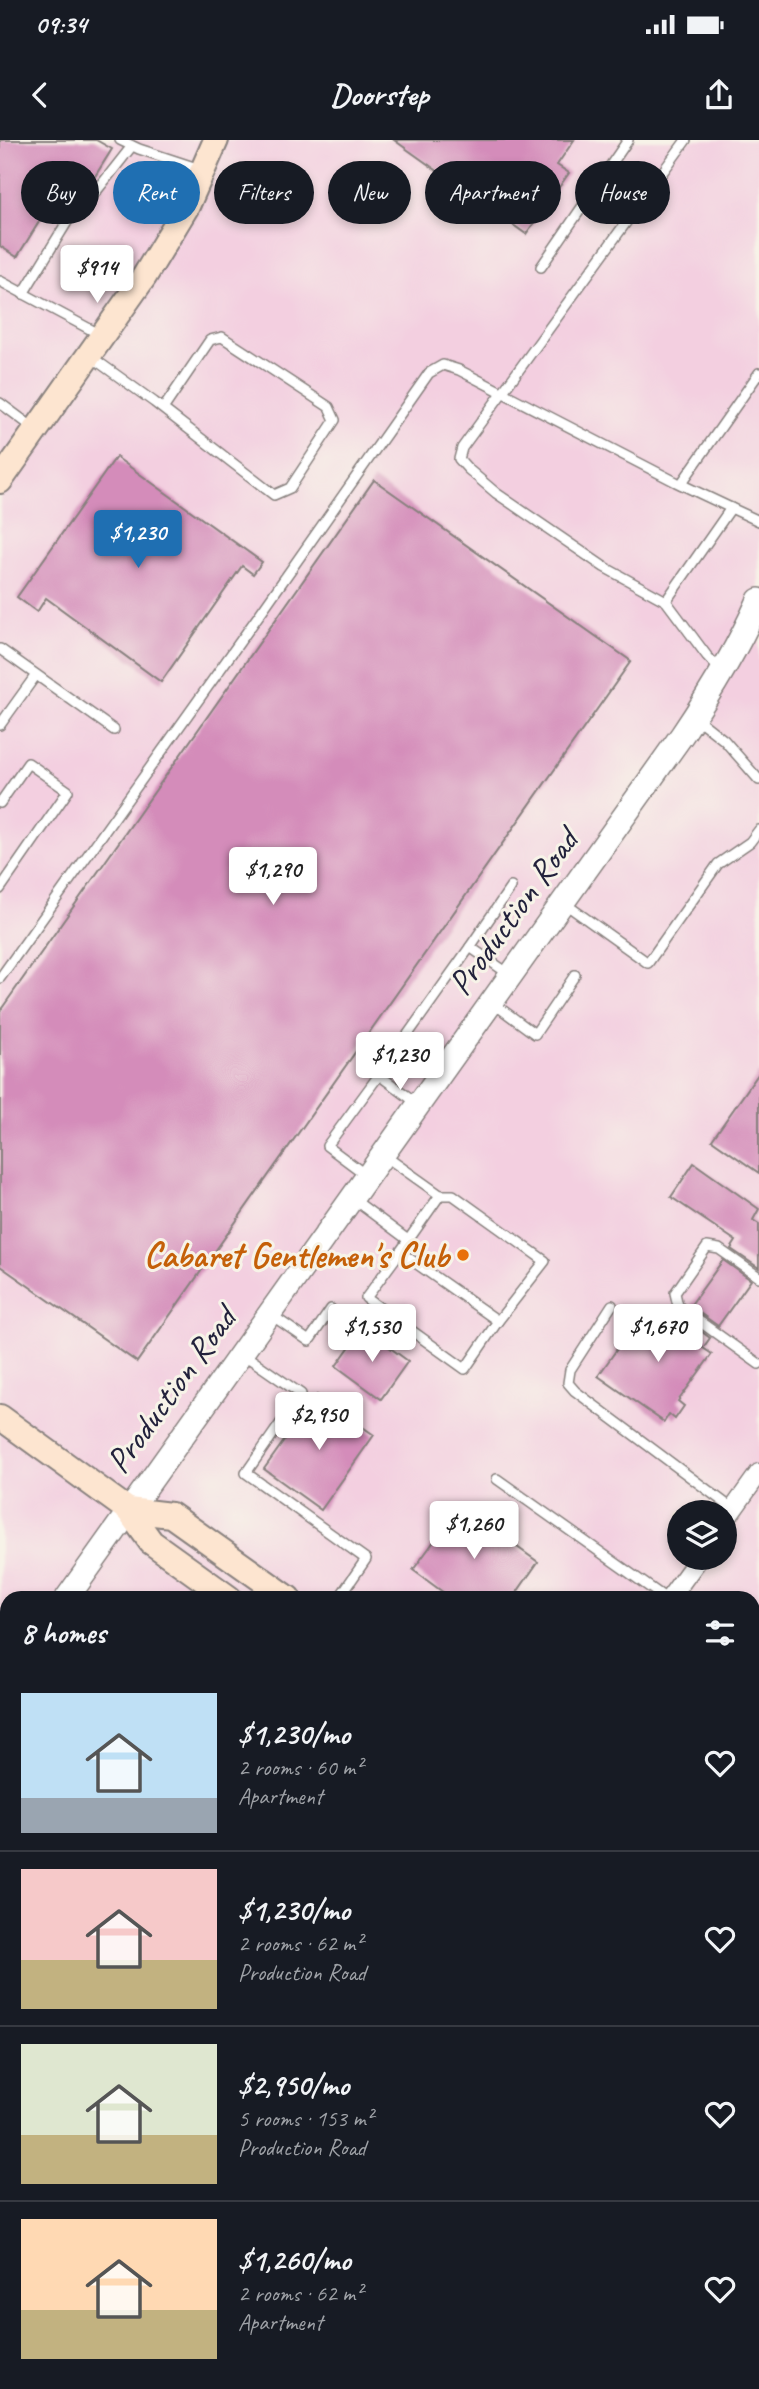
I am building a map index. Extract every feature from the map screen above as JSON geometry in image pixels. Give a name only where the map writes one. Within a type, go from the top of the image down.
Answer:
[{"type":"main road","points":[[0,481],[145,277],[169,238],[204,170],[216,140]]},
{"type":"main road","points":[[0,1417],[128,1510],[151,1542],[219,1591]]},
{"type":"main road","points":[[128,1510],[170,1515],[278,1591]]},
{"type":"street","name":"Production Road","points":[[72,1591],[694,717],[722,672],[759,600]]},
{"type":"street","points":[[737,1505],[759,1473]]},
{"type":"street","points":[[673,1591],[689,1570]]},
{"type":"lane","points":[[120,140],[204,170]]},
{"type":"lane","points":[[541,267],[628,140]]},
{"type":"lane","points":[[685,140],[462,448],[459,459],[496,493],[594,560],[666,601],[722,672]]},
{"type":"lane","points":[[23,294],[75,209],[87,203],[132,146]]},
{"type":"lane","points":[[0,281],[23,294],[96,346],[163,409],[274,495],[290,488],[335,420],[329,407],[222,337],[210,340],[163,409]]},
{"type":"lane","points":[[0,978],[429,373],[443,365],[459,370],[759,521]]},
{"type":"lane","points":[[681,484],[759,373]]},
{"type":"lane","points":[[0,403],[36,430]]},
{"type":"lane","points":[[666,601],[731,508]]},
{"type":"lane","points":[[0,649],[114,730]]},
{"type":"lane","points":[[0,725],[36,674]]},
{"type":"lane","points":[[694,717],[724,740],[759,780]]},
{"type":"lane","points":[[0,803],[28,763],[68,791],[0,889]]},
{"type":"lane","points":[[562,902],[648,963],[718,864],[751,842],[759,830]]},
{"type":"lane","points":[[367,1176],[327,1146],[512,887]]},
{"type":"lane","points":[[470,947],[510,975]]},
{"type":"lane","points":[[491,1002],[535,1034],[575,975]]},
{"type":"lane","points":[[379,1075],[418,1104]]},
{"type":"lane","points":[[383,1154],[440,1195],[453,1195],[545,1261],[464,1370],[366,1298],[440,1195]]},
{"type":"lane","points":[[351,1198],[408,1240]]},
{"type":"lane","points":[[759,1277],[719,1249],[707,1247],[676,1293],[678,1306],[759,1364]]},
{"type":"lane","points":[[400,1252],[498,1321]]},
{"type":"lane","points":[[612,1305],[570,1370],[568,1383],[709,1500]]},
{"type":"lane","points":[[269,1313],[309,1341],[331,1309]]},
{"type":"lane","points":[[241,1353],[301,1394],[246,1473],[366,1559],[344,1591]]},
{"type":"lane","points":[[497,1479],[657,1591]]},
{"type":"shaded area","points":[[0,140],[759,140],[759,1591],[0,1591]]},
{"type":"building","points":[[0,140],[96,140],[112,149],[99,170],[99,161],[21,161],[21,224],[38,224],[17,257],[0,246]]},
{"type":"building","points":[[394,140],[574,140],[560,161],[425,162]]},
{"type":"building","points":[[561,168],[569,173],[561,184]]},
{"type":"building","points":[[512,224],[533,224],[526,234]]},
{"type":"building","points":[[116,457],[262,562],[253,574],[242,566],[161,682],[46,598],[37,612],[17,597]]},
{"type":"building","points":[[374,480],[631,661],[137,1362],[0,1266],[0,1011]]},
{"type":"building","points":[[759,1073],[759,1173],[712,1140]]},
{"type":"building","points":[[694,1163],[759,1209],[753,1220],[759,1224],[759,1268],[731,1249],[736,1241],[671,1197]]},
{"type":"building","points":[[723,1260],[751,1280],[718,1326],[690,1306]]},
{"type":"building","points":[[646,1308],[675,1327],[682,1317],[710,1338],[703,1348],[712,1354],[678,1401],[684,1406],[675,1419],[669,1414],[664,1422],[598,1376]]},
{"type":"building","points":[[363,1328],[408,1361],[381,1399],[336,1366]]},
{"type":"building","points":[[317,1395],[374,1435],[321,1510],[264,1469]]},
{"type":"building","points":[[460,1506],[538,1562],[518,1591],[442,1591],[413,1570]]},
{"type":"place","name":"Cabaret Gentlemen's Club","points":[[463,1255]]}]
